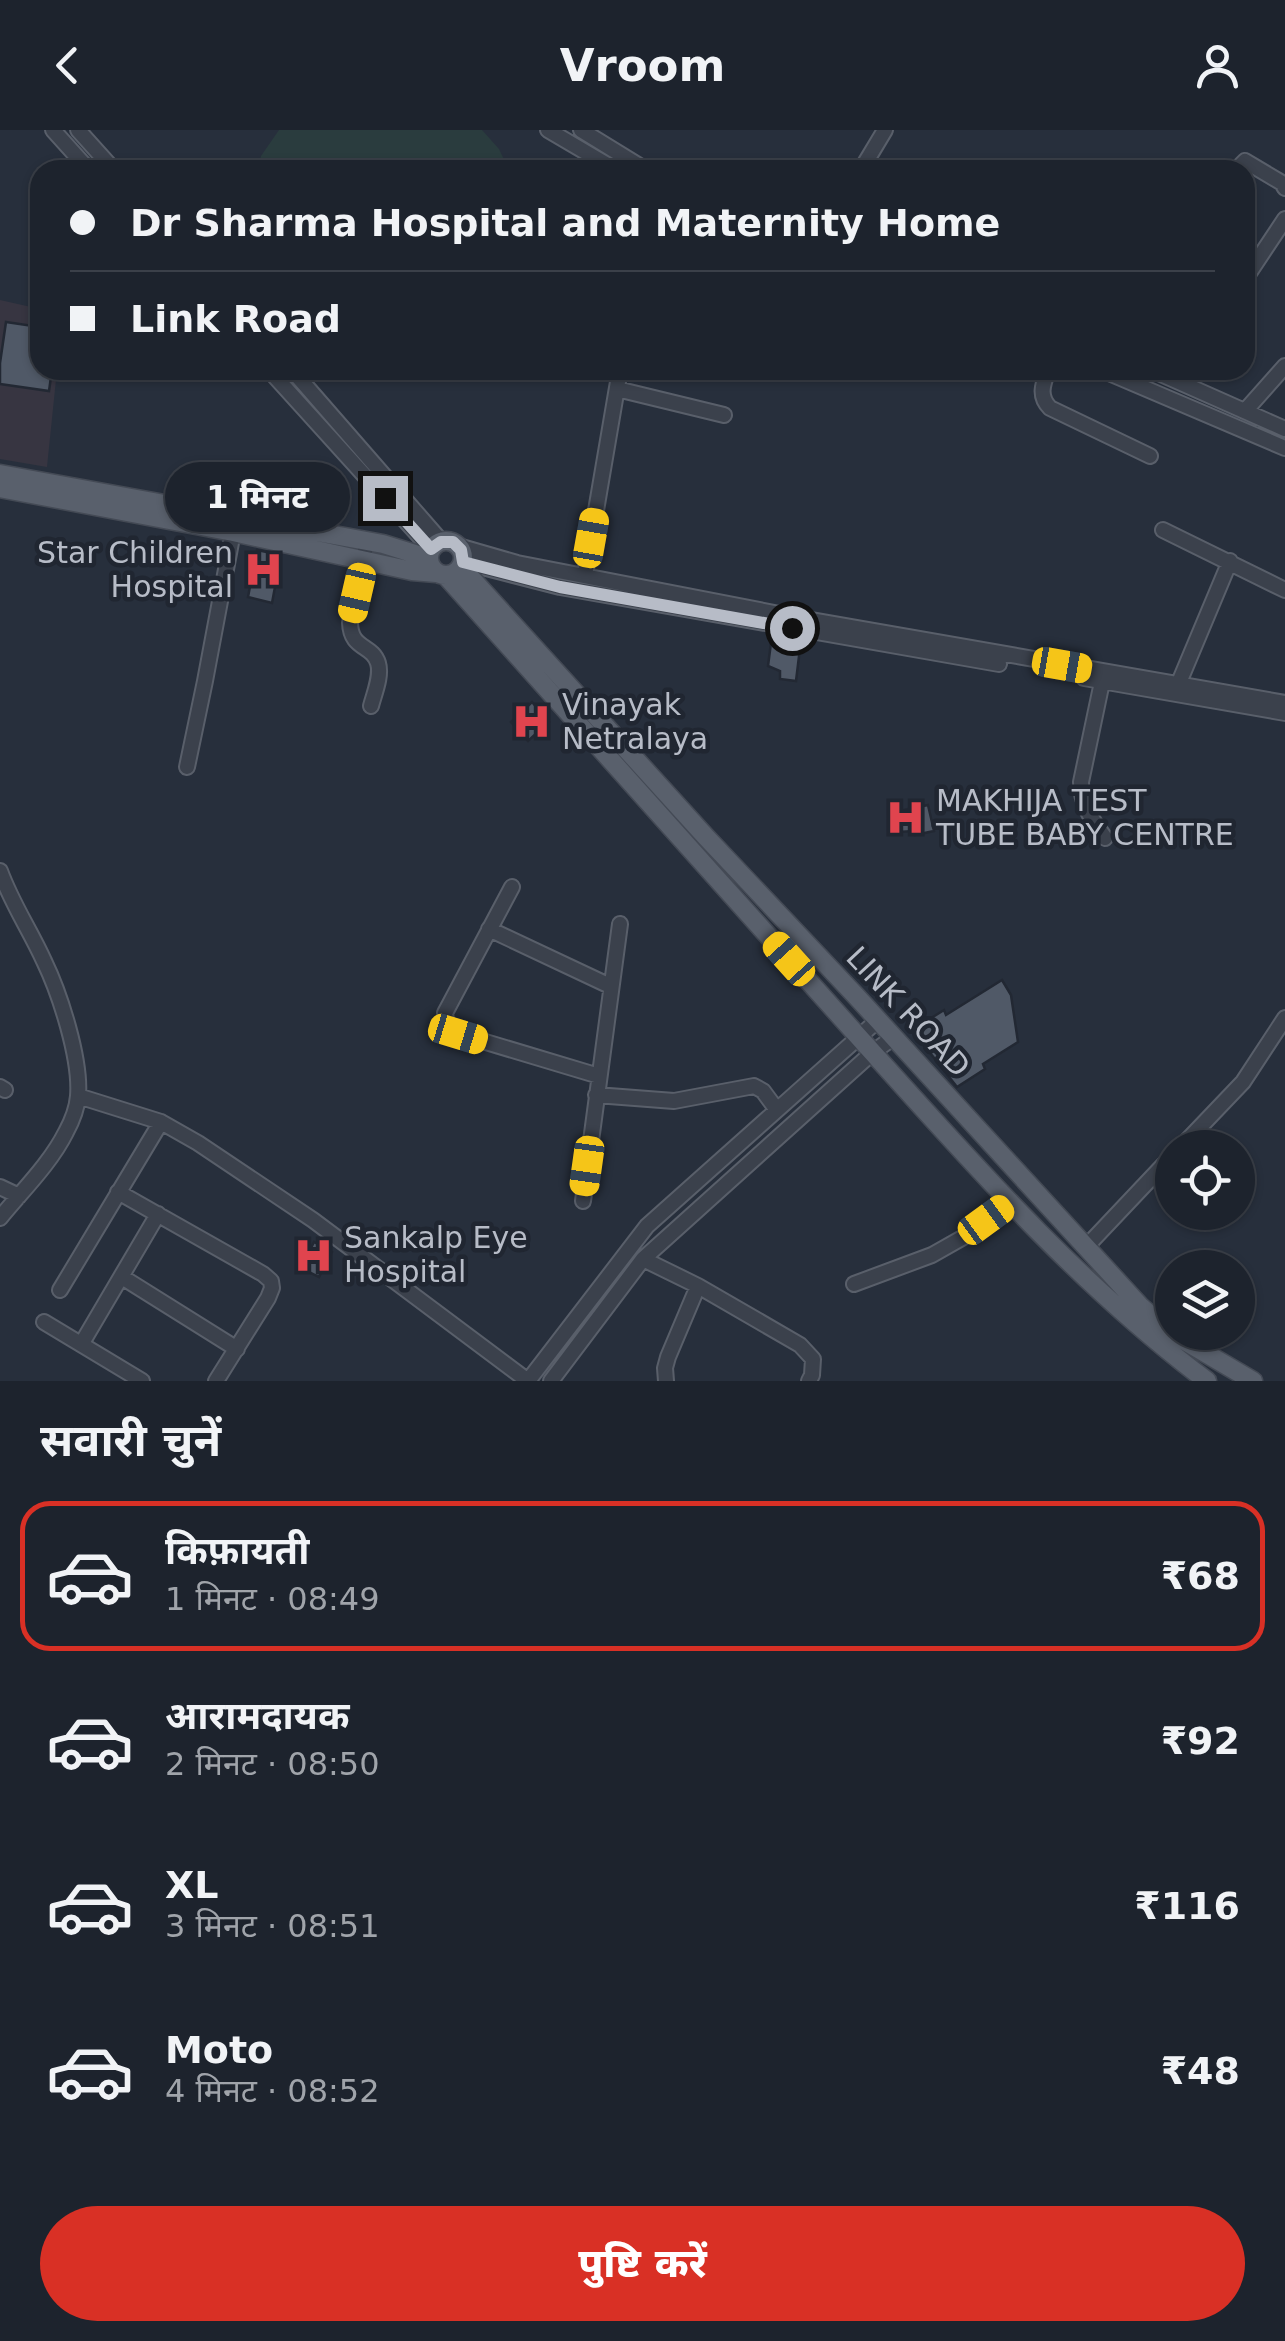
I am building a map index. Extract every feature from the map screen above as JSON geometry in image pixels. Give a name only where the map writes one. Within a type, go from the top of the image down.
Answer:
[{"type":"main road","points":[[0,474],[383,544],[445,559]]},
{"type":"main road","points":[[0,488],[412,571],[445,559]]},
{"type":"main road","name":"LINK ROAD","points":[[445,559],[1142,1307],[1173,1334],[1253,1381]]},
{"type":"main road","name":"LINK ROAD","points":[[445,559],[872,1052],[1044,1238],[1155,1342],[1207,1381]]},
{"type":"street","points":[[53,130],[80,160]]},
{"type":"street","points":[[78,130],[105,160]]},
{"type":"street","points":[[548,130],[599,160]]},
{"type":"street","points":[[581,130],[630,160]]},
{"type":"street","points":[[867,160],[885,130]]},
{"type":"street","points":[[1255,167],[1285,188]]},
{"type":"street","points":[[1255,265],[1285,219]]},
{"type":"street","points":[[1244,411],[1285,366]]},
{"type":"street","name":"LINK ROAD","points":[[279,380],[445,559]]},
{"type":"street","name":"LINK ROAD","points":[[300,380],[445,559]]},
{"type":"street","points":[[584,576],[618,380]]},
{"type":"street","points":[[1045,380],[1042,396],[1050,408],[1150,456]]},
{"type":"street","points":[[1127,380],[1285,448]]},
{"type":"street","points":[[1166,396],[1178,380]]},
{"type":"street","points":[[1188,380],[1285,429]]},
{"type":"street","points":[[617,390],[724,415]]},
{"type":"street","points":[[1163,530],[1285,590]]},
{"type":"street","points":[[187,767],[232,532]]},
{"type":"street","points":[[367,541],[350,635],[378,660],[371,706]]},
{"type":"street","points":[[445,559],[516,563],[1285,703]]},
{"type":"street","points":[[445,559],[560,587],[1285,713]]},
{"type":"street","points":[[1178,684],[1230,561]]},
{"type":"street","points":[[1102,682],[1081,795],[1105,838]]},
{"type":"street","points":[[0,871],[9,898],[50,975],[71,1042],[78,1096],[65,1134],[0,1218]]},
{"type":"street","points":[[512,886],[445,1012],[447,1026],[458,1034],[599,1076]]},
{"type":"street","points":[[582,1201],[620,924]]},
{"type":"street","points":[[489,929],[610,986]]},
{"type":"street","points":[[1197,1130],[1243,1082],[1285,1018]]},
{"type":"street","points":[[78,1096],[161,1122],[198,1143],[313,1220],[528,1381],[647,1226],[878,1020]]},
{"type":"street","points":[[552,1381],[643,1259],[872,1052],[894,1037]]},
{"type":"street","points":[[596,1094],[674,1101],[754,1086],[759,1087],[776,1110]]},
{"type":"street","points":[[60,1290],[161,1122]]},
{"type":"street","points":[[1086,1247],[1155,1174]]},
{"type":"street","points":[[0,1186],[19,1196]]},
{"type":"street","points":[[118,1192],[271,1281],[268,1298],[216,1381]]},
{"type":"street","points":[[854,1284],[932,1255],[1011,1202]]},
{"type":"street","points":[[82,1343],[158,1214]]},
{"type":"street","points":[[643,1259],[698,1286],[809,1352],[814,1360],[809,1381]]},
{"type":"street","points":[[122,1276],[237,1349]]},
{"type":"street","points":[[666,1381],[668,1357],[698,1286]]},
{"type":"street","points":[[44,1322],[142,1381]]},
{"type":"shaded area","points":[[279,130],[482,130],[504,160],[260,160]]},
{"type":"shaded area","points":[[0,300],[30,307],[30,380],[56,380],[47,467],[0,459]]},
{"type":"building","points":[[6,322],[30,326],[30,380],[51,380],[49,391],[0,384]]},
{"type":"building","points":[[257,550],[281,555],[272,603],[248,597]]},
{"type":"building","points":[[772,635],[801,640],[796,681],[780,679],[780,671],[768,666]]},
{"type":"building","points":[[532,702],[549,722],[528,741],[511,722]]},
{"type":"building","points":[[928,805],[934,831],[915,835],[914,831],[898,832],[899,811]]},
{"type":"building","points":[[1002,980],[1011,995],[1018,1042],[983,1064],[985,1069],[957,1087],[912,1030],[944,1010],[946,1015]]},
{"type":"building","points":[[314,1242],[332,1252],[319,1277],[301,1268]]},
{"type":"place","name":"Star Children Hospital","points":[[263,570]]},
{"type":"place","name":"Vinayak Netralaya","points":[[532,722]]},
{"type":"place","name":"MAKHIJA TEST TUBE BABY CENTRE","points":[[906,818]]},
{"type":"place","name":"Sankalp Eye Hospital","points":[[314,1255]]},
{"type":"route","points":[[385,498],[431,549],[441,542],[453,542],[461,550],[463,562],[560,587],[792,628]]}]
